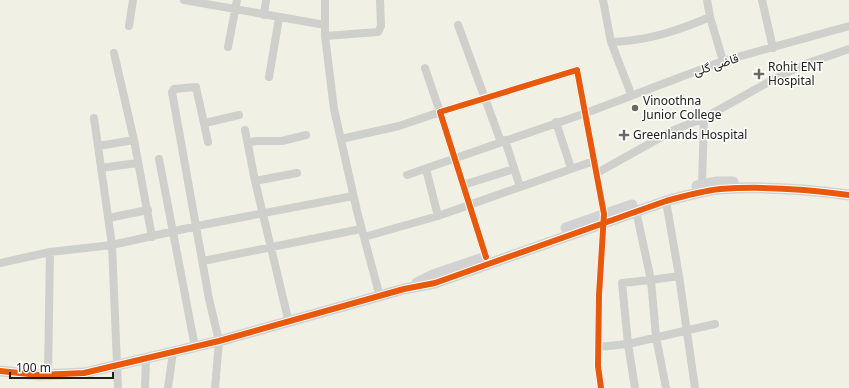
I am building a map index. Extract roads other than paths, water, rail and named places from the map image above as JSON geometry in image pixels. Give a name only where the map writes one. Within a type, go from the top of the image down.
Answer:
[{"type":"street","points":[[129,26],[133,0]]},
{"type":"street","points":[[188,0],[325,25]]},
{"type":"street","points":[[228,48],[237,0]]},
{"type":"street","points":[[264,15],[266,0]]},
{"type":"street","points":[[325,0],[325,36],[336,121],[361,229],[380,297]]},
{"type":"street","points":[[325,36],[378,32],[381,26],[380,0]]},
{"type":"street","points":[[603,0],[611,42],[631,94]]},
{"type":"street","points":[[707,0],[710,17],[723,61]]},
{"type":"street","points":[[762,0],[773,48]]},
{"type":"street","points":[[611,42],[631,41],[662,35],[710,17]]},
{"type":"street","points":[[269,77],[280,18]]},
{"type":"street","points":[[458,25],[520,187]]},
{"type":"street","name":"قاضی گلی","points":[[407,176],[455,157],[586,113],[631,94],[723,61],[849,26]]},
{"type":"street","points":[[597,173],[674,130],[704,118],[776,78],[849,49]]},
{"type":"street","points":[[114,53],[134,140],[137,163],[148,210],[152,237]]},
{"type":"street","points":[[425,68],[455,157],[486,257]]},
{"type":"street","points":[[341,139],[399,126],[577,70],[597,173],[604,219],[599,295],[598,366],[600,388]]},
{"type":"street","points":[[208,142],[196,86],[173,90],[209,299],[219,341],[215,388]]},
{"type":"street","points":[[204,123],[239,115]]},
{"type":"street","points":[[94,118],[112,245],[118,388]]},
{"type":"street","points":[[703,188],[704,118]]},
{"type":"street","points":[[556,122],[570,168]]},
{"type":"street","points":[[246,130],[255,181],[264,213],[289,323]]},
{"type":"street","points":[[248,143],[256,141],[282,141],[306,135]]},
{"type":"street","points":[[98,146],[134,140]]},
{"type":"street","points":[[159,159],[196,347]]},
{"type":"street","points":[[364,237],[438,216],[570,168],[594,161]]},
{"type":"street","points":[[101,168],[137,163]]},
{"type":"street","points":[[426,169],[438,216]]},
{"type":"street","points":[[463,185],[514,169]]},
{"type":"street","points":[[255,181],[297,173]]},
{"type":"street","points":[[0,370],[48,374],[84,372],[118,366],[289,323],[404,290],[435,283],[604,219],[636,212],[717,182],[778,181],[849,187]]},
{"type":"street","points":[[404,290],[433,275],[703,188],[778,188],[849,195]]},
{"type":"street","points":[[0,263],[50,252],[112,245],[197,226],[353,196]]},
{"type":"street","points":[[666,201],[679,276],[695,388]]},
{"type":"street","points":[[108,218],[148,210]]},
{"type":"street","points":[[636,212],[650,280],[656,337],[666,388]]},
{"type":"street","points":[[203,261],[271,246],[361,229]]},
{"type":"street","points":[[48,374],[50,252]]},
{"type":"street","points":[[635,388],[628,344],[622,283],[679,276]]},
{"type":"street","points":[[598,347],[628,344],[686,329],[715,324]]},
{"type":"street","points":[[168,388],[173,352]]},
{"type":"street","points":[[145,388],[146,359]]},
{"type":"place","name":"Rohit ENT Hospital","points":[[759,74]]},
{"type":"place","name":"Vinoothna Junior College","points":[[635,108]]},
{"type":"place","name":"Greenlands Hospital","points":[[624,135]]}]
